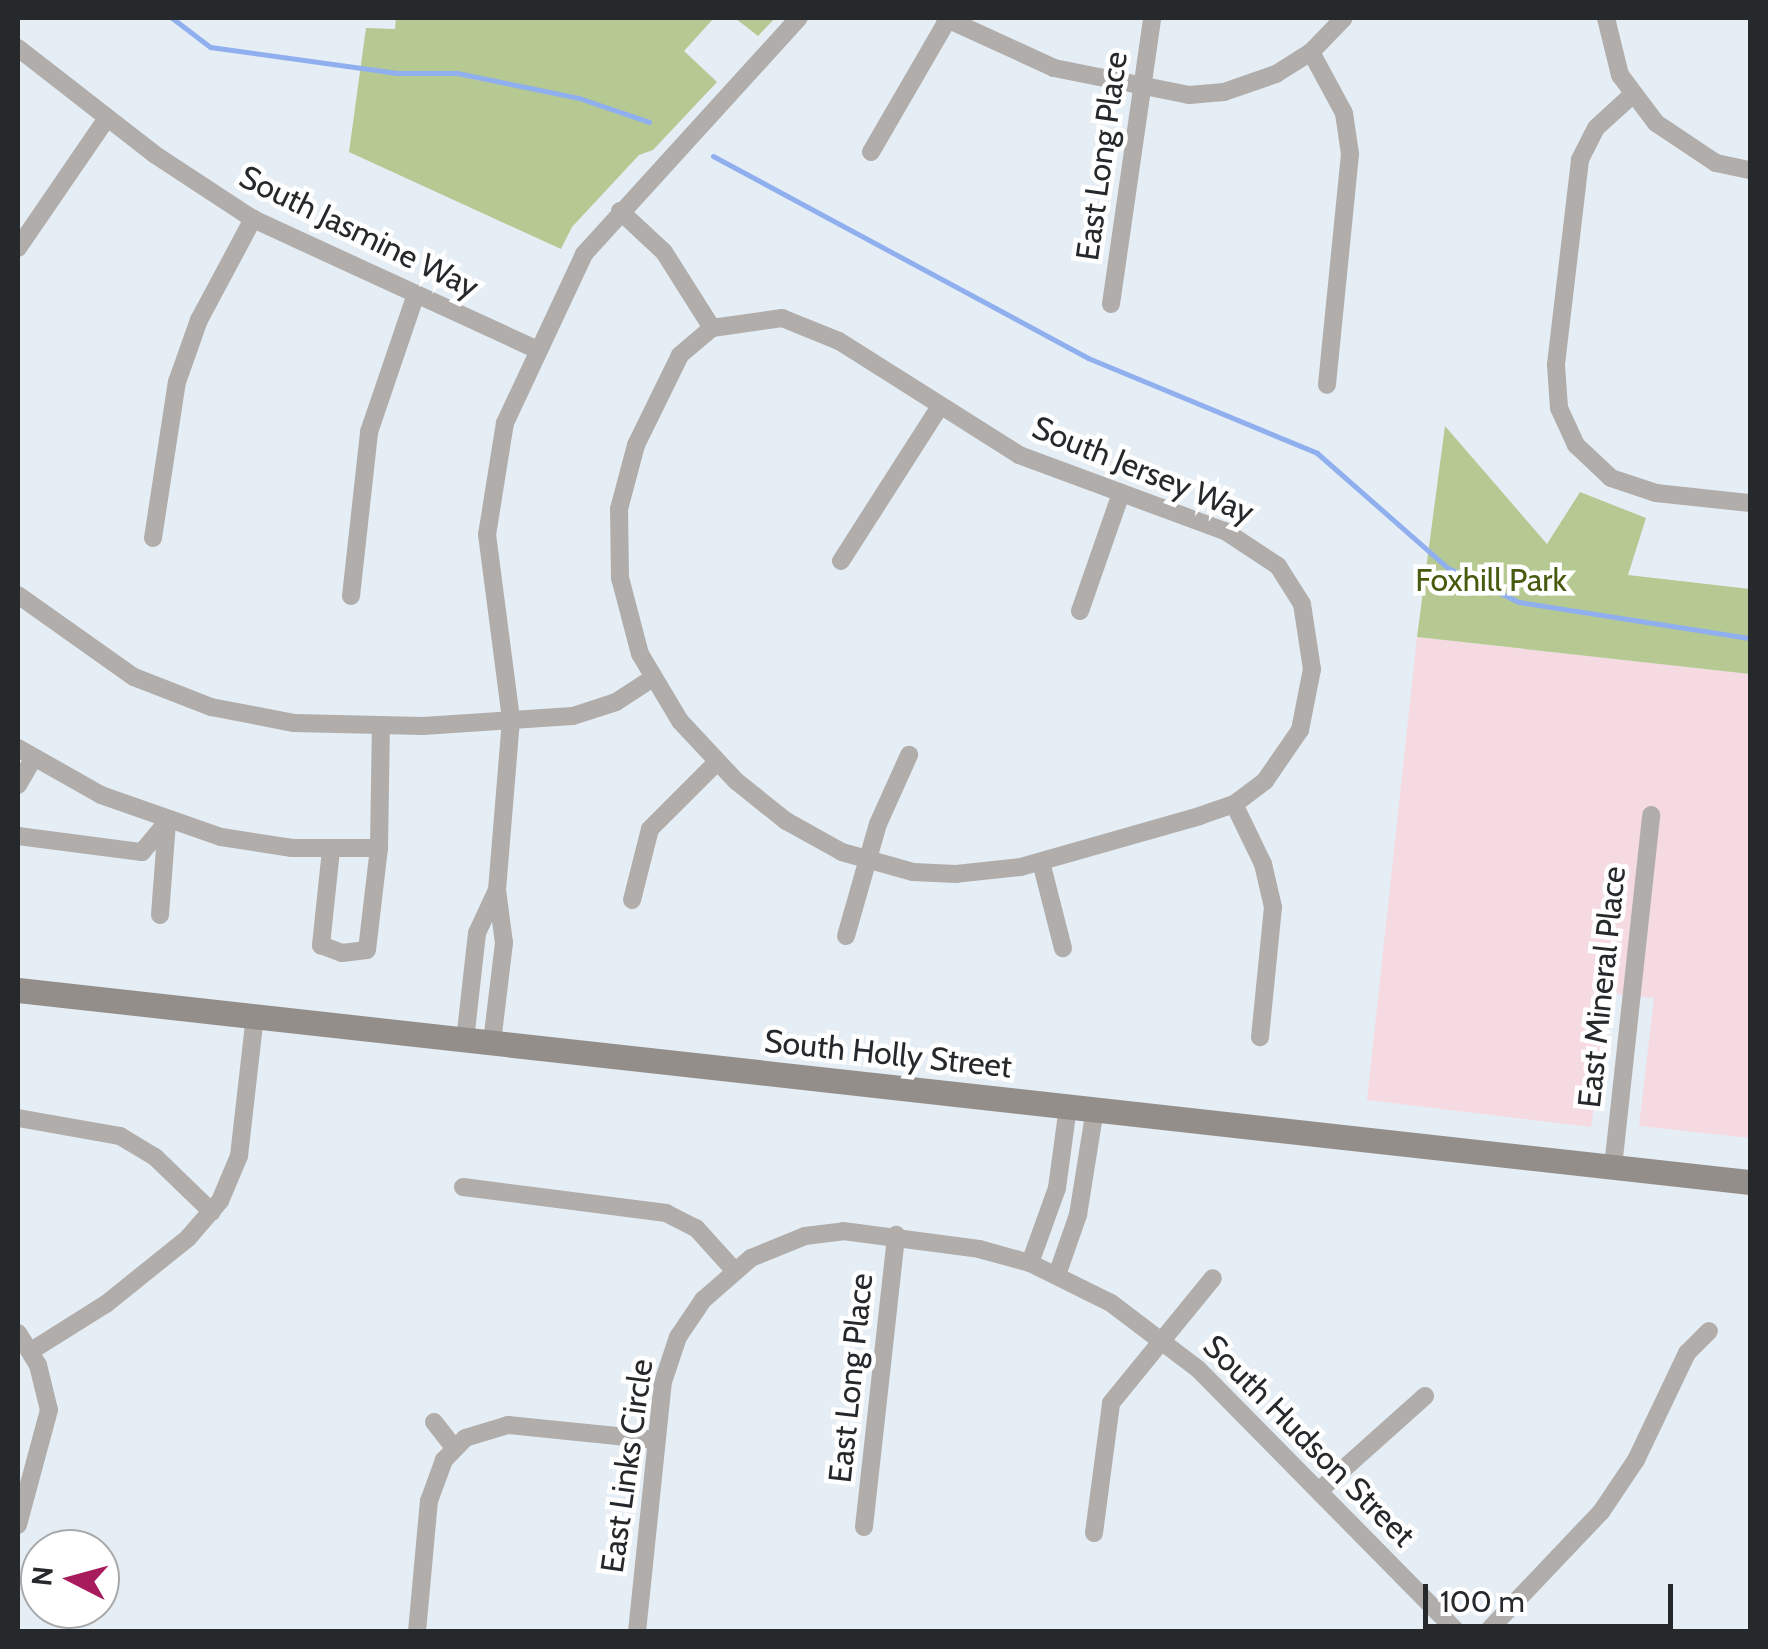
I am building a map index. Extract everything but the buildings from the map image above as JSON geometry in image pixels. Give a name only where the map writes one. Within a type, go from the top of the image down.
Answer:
[{"type":"main road","name":"South Holly Street","points":[[18,990],[1750,1182]]},
{"type":"street","points":[[492,1042],[504,943],[497,890],[512,719],[490,592],[488,506],[505,423],[572,274],[620,211],[799,18]]},
{"type":"street","points":[[871,152],[947,18],[1054,68],[1140,90],[1224,92],[1276,74],[1312,52],[1344,18]]},
{"type":"street","name":"East Long Place","points":[[1111,304],[1152,18]]},
{"type":"street","points":[[1606,18],[1631,96],[1694,151],[1750,170]]},
{"type":"street","name":"South Jasmine Way","points":[[18,48],[108,118],[254,219],[536,349]]},
{"type":"street","points":[[1312,52],[1344,113],[1350,154],[1326,386]]},
{"type":"street","points":[[1631,96],[1596,128],[1580,160],[1556,366],[1559,408],[1576,445],[1611,478],[1656,493],[1750,504]]},
{"type":"street","points":[[18,248],[108,118]]},
{"type":"street","points":[[620,211],[664,252],[712,328],[669,370],[623,486],[620,578],[630,626],[653,678],[717,762],[786,821],[868,860],[956,874],[1041,862],[1234,804],[1263,864],[1274,907],[1260,1037]]},
{"type":"street","points":[[153,538],[162,446],[177,382],[207,304],[254,219]]},
{"type":"street","points":[[352,596],[369,432],[416,296]]},
{"type":"street","name":"South Jersey Way","points":[[712,328],[767,318],[809,325],[1020,455],[1120,496],[1246,540],[1278,566],[1302,604],[1312,669],[1300,730],[1277,768],[1234,804]]},
{"type":"street","points":[[841,561],[940,406]]},
{"type":"street","points":[[1080,610],[1120,496]]},
{"type":"street","points":[[18,595],[96,654],[180,697],[278,721],[381,725],[587,713],[653,678]]},
{"type":"street","points":[[331,850],[322,945],[342,954],[366,950],[379,848],[381,725]]},
{"type":"street","points":[[18,786],[25,754],[167,822],[254,844],[331,850],[379,848]]},
{"type":"street","points":[[846,936],[868,860],[909,755]]},
{"type":"street","points":[[632,900],[650,830],[717,762]]},
{"type":"street","name":"East Mineral Place","points":[[1613,1167],[1651,814]]},
{"type":"street","points":[[18,836],[142,852],[167,822]]},
{"type":"street","points":[[160,916],[167,822]]},
{"type":"street","points":[[1041,862],[1064,948]]},
{"type":"street","points":[[465,1040],[478,933],[497,890]]},
{"type":"street","points":[[31,1350],[106,1304],[212,1212],[239,1156],[255,1016]]},
{"type":"street","points":[[1030,1263],[1057,1188],[1068,1106]]},
{"type":"street","points":[[1057,1275],[1078,1214],[1095,1110]]},
{"type":"street","points":[[18,1118],[120,1136],[155,1157],[212,1212]]},
{"type":"street","points":[[463,1187],[666,1212],[696,1228],[734,1270]]},
{"type":"street","name":"East Long Place","points":[[864,1527],[896,1235]]},
{"type":"street","name":"South Hudson Street","points":[[734,1270],[805,1236],[896,1235],[1030,1263],[1057,1275],[1159,1337],[1320,1490],[1457,1632]]},
{"type":"street","name":"East Links Circle","points":[[637,1632],[663,1382],[678,1337],[734,1270]]},
{"type":"street","name":"South Hudson Street","points":[[1159,1337],[1213,1278]]},
{"type":"street","points":[[1487,1632],[1601,1512],[1636,1460],[1687,1352],[1709,1331]]},
{"type":"street","points":[[18,1333],[31,1350],[48,1397],[49,1430],[18,1525]]},
{"type":"street","points":[[1094,1533],[1103,1504],[1106,1413],[1159,1337]]},
{"type":"street","points":[[1320,1490],[1426,1396]]},
{"type":"street","points":[[434,1422],[454,1448]]},
{"type":"street","points":[[417,1632],[429,1501],[454,1448],[476,1432],[508,1426],[656,1440]]},
{"type":"shaded area","points":[[1417,637],[1750,674],[1750,1138],[1639,1126],[1654,998],[1611,993],[1591,1127],[1367,1100]]},
{"type":"green space","points":[[396,18],[714,18],[684,51],[717,82],[653,150],[639,155],[572,227],[561,249],[349,152],[366,28],[395,29]]},
{"type":"green space","points":[[735,18],[775,18],[758,36]]},
{"type":"green space","name":"Foxhill Park","points":[[1445,426],[1547,544],[1580,492],[1646,518],[1628,575],[1750,589],[1750,674],[1417,637]]},
{"type":"waterway","points":[[172,18],[210,47],[397,73],[457,73],[579,98],[649,122]]},
{"type":"waterway","points":[[713,156],[1088,358],[1317,453],[1448,568],[1519,602],[1750,638]]}]
